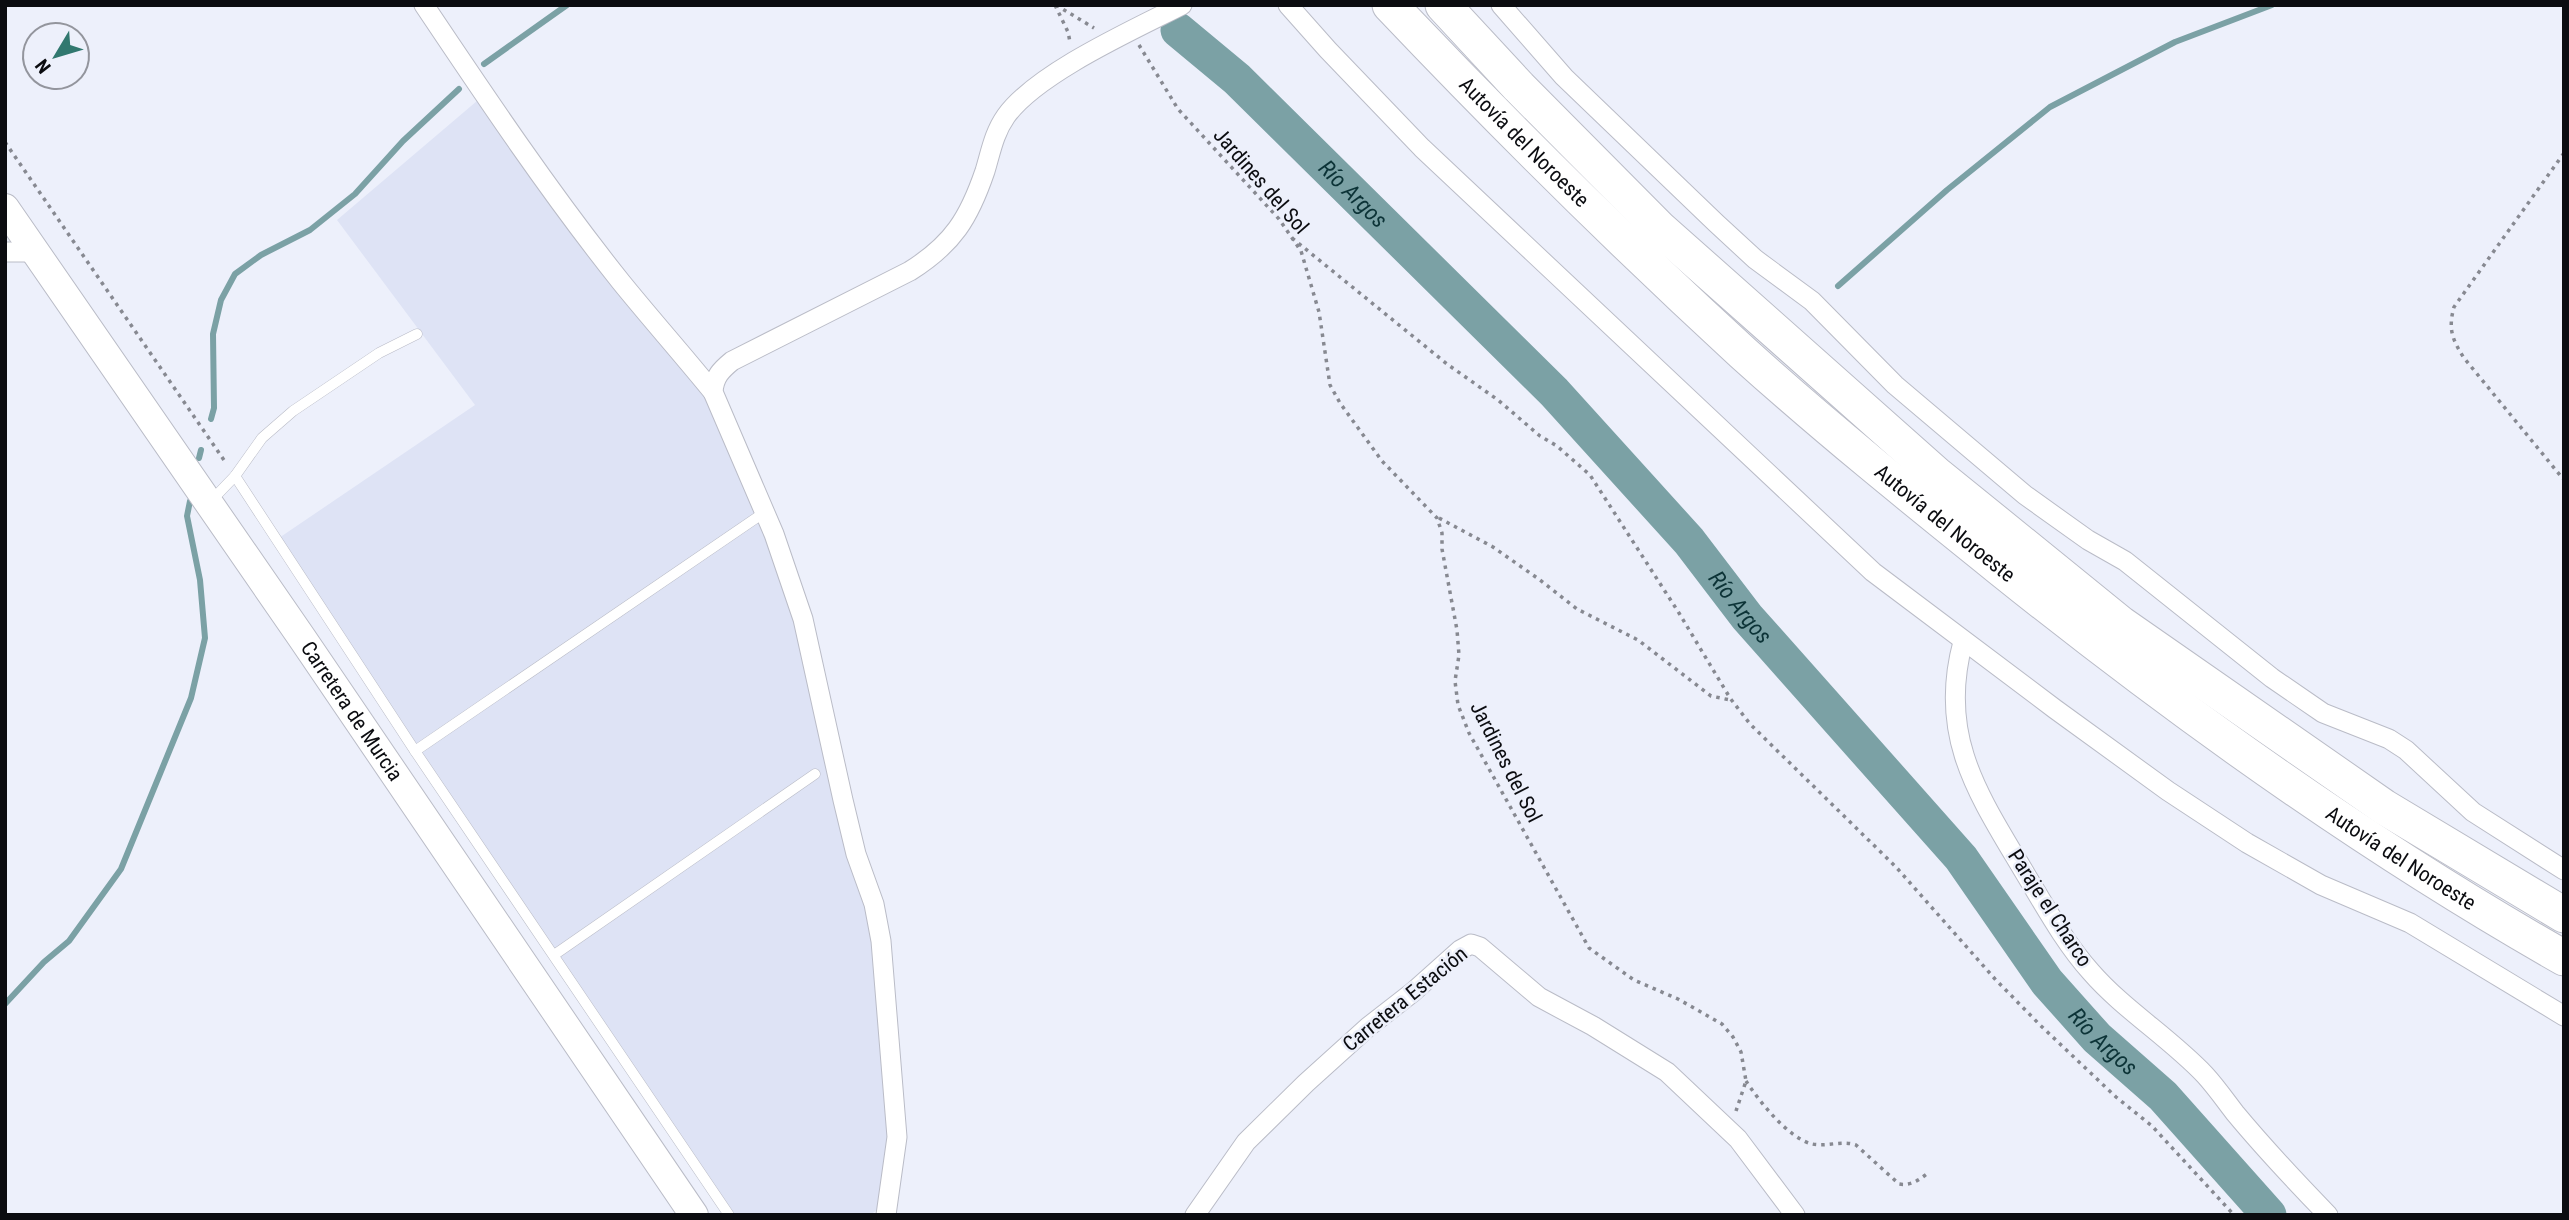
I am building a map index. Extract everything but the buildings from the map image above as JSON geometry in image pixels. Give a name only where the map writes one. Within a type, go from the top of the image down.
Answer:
[{"type":"highway","name":"Autovía del Noroeste","points":[[1390,5],[1596,216],[1746,355],[1881,472],[2100,648],[2329,813],[2564,958]]},
{"type":"highway","name":"Autovía del Noroeste","points":[[1443,5],[1519,87],[1659,228],[1936,474],[2121,624],[2384,807],[2564,915]]},
{"type":"main road","name":"Carretera de Murcia","points":[[5,208],[694,1215]]},
{"type":"street","points":[[424,5],[513,138],[572,218],[713,392],[765,512],[803,619],[843,800],[878,924],[897,1137],[886,1215]]},
{"type":"street","points":[[713,392],[716,377],[732,361],[911,271],[941,250],[960,228],[972,204],[995,135],[1007,115],[1037,87],[1062,71],[1123,35],[1182,5]]},
{"type":"street","points":[[1288,5],[1422,148],[1873,572],[1963,642],[2168,791],[2247,843],[2321,885],[2410,923],[2564,1016]]},
{"type":"street","points":[[1501,5],[1564,77],[1716,223],[1755,259],[1812,301],[1895,385],[2014,487],[2088,540],[2125,561],[2272,678],[2323,713],[2389,739],[2406,750],[2473,812],[2564,870]]},
{"type":"street","points":[[5,252],[36,252]]},
{"type":"street","name":"Paraje el Charco","points":[[1963,642],[1957,665],[1955,700],[1961,747],[1973,782],[2064,938],[2092,974],[2176,1045],[2208,1078],[2266,1149],[2328,1215]]},
{"type":"street","name":"Carretera Estación","points":[[1195,1215],[1246,1142],[1306,1083],[1368,1027],[1460,950],[1471,944],[1480,947],[1539,997],[1593,1026],[1667,1072],[1730,1130],[1795,1215]]},
{"type":"lane","points":[[209,503],[235,476],[262,438],[293,411],[379,353],[417,334]]},
{"type":"lane","points":[[235,476],[415,751],[729,1215]]},
{"type":"lane","points":[[415,751],[765,512]]},
{"type":"lane","points":[[554,956],[814,774]]},
{"type":"path","points":[[1056,5],[1123,35]]},
{"type":"path","points":[[1056,5],[1068,32],[1071,53],[1062,71]]},
{"type":"path","name":"Jardines del Sol","points":[[1123,35],[1178,109],[1279,219],[1301,251],[1319,312],[1330,385],[1382,461],[1437,517],[1443,533],[1444,558],[1457,630],[1459,655],[1455,681],[1458,705],[1469,733],[1506,802],[1561,894],[1575,926],[1589,948],[1634,980],[1678,999],[1721,1024],[1733,1037],[1741,1052],[1746,1081]]},
{"type":"path","points":[[5,142],[235,476]]},
{"type":"path","points":[[2564,153],[2454,307],[2449,323],[2454,342],[2465,358],[2564,480]]},
{"type":"path","points":[[1292,238],[1447,364],[1498,400],[1525,425],[1566,452],[1590,475],[1732,701],[1790,766],[1925,897],[1995,979],[2031,1016],[2116,1097],[2152,1126],[2234,1215]]},
{"type":"path","points":[[1437,517],[1493,547],[1577,609],[1638,640],[1711,696],[1732,701]]},
{"type":"path","points":[[1730,1130],[1746,1081]]},
{"type":"path","points":[[1746,1081],[1766,1107],[1801,1139],[1813,1144],[1856,1145],[1899,1184],[1907,1185],[1928,1173]]},
{"type":"shaded area","points":[[484,95],[713,392],[774,534],[874,904],[888,1051],[888,1202],[870,1215],[729,1215],[276,540],[475,405],[337,220]]},
{"type":"waterway","points":[[484,64],[567,5]]},
{"type":"waterway","points":[[1838,286],[1947,190],[2050,107],[2175,42],[2272,5]]},
{"type":"waterway","name":"Río Argos","points":[[1178,30],[1237,79],[1554,392],[1689,541],[1747,617],[1961,858],[2047,982],[2097,1038],[2163,1096],[2269,1215]]},
{"type":"waterway","points":[[211,419],[214,408],[213,334],[221,300],[235,274],[261,255],[310,230],[355,194],[403,141],[459,89]]},
{"type":"waterway","points":[[199,458],[201,450]]},
{"type":"waterway","points":[[5,1004],[44,962],[69,941],[121,869],[191,698],[205,638],[200,580],[187,516],[190,501]]}]
